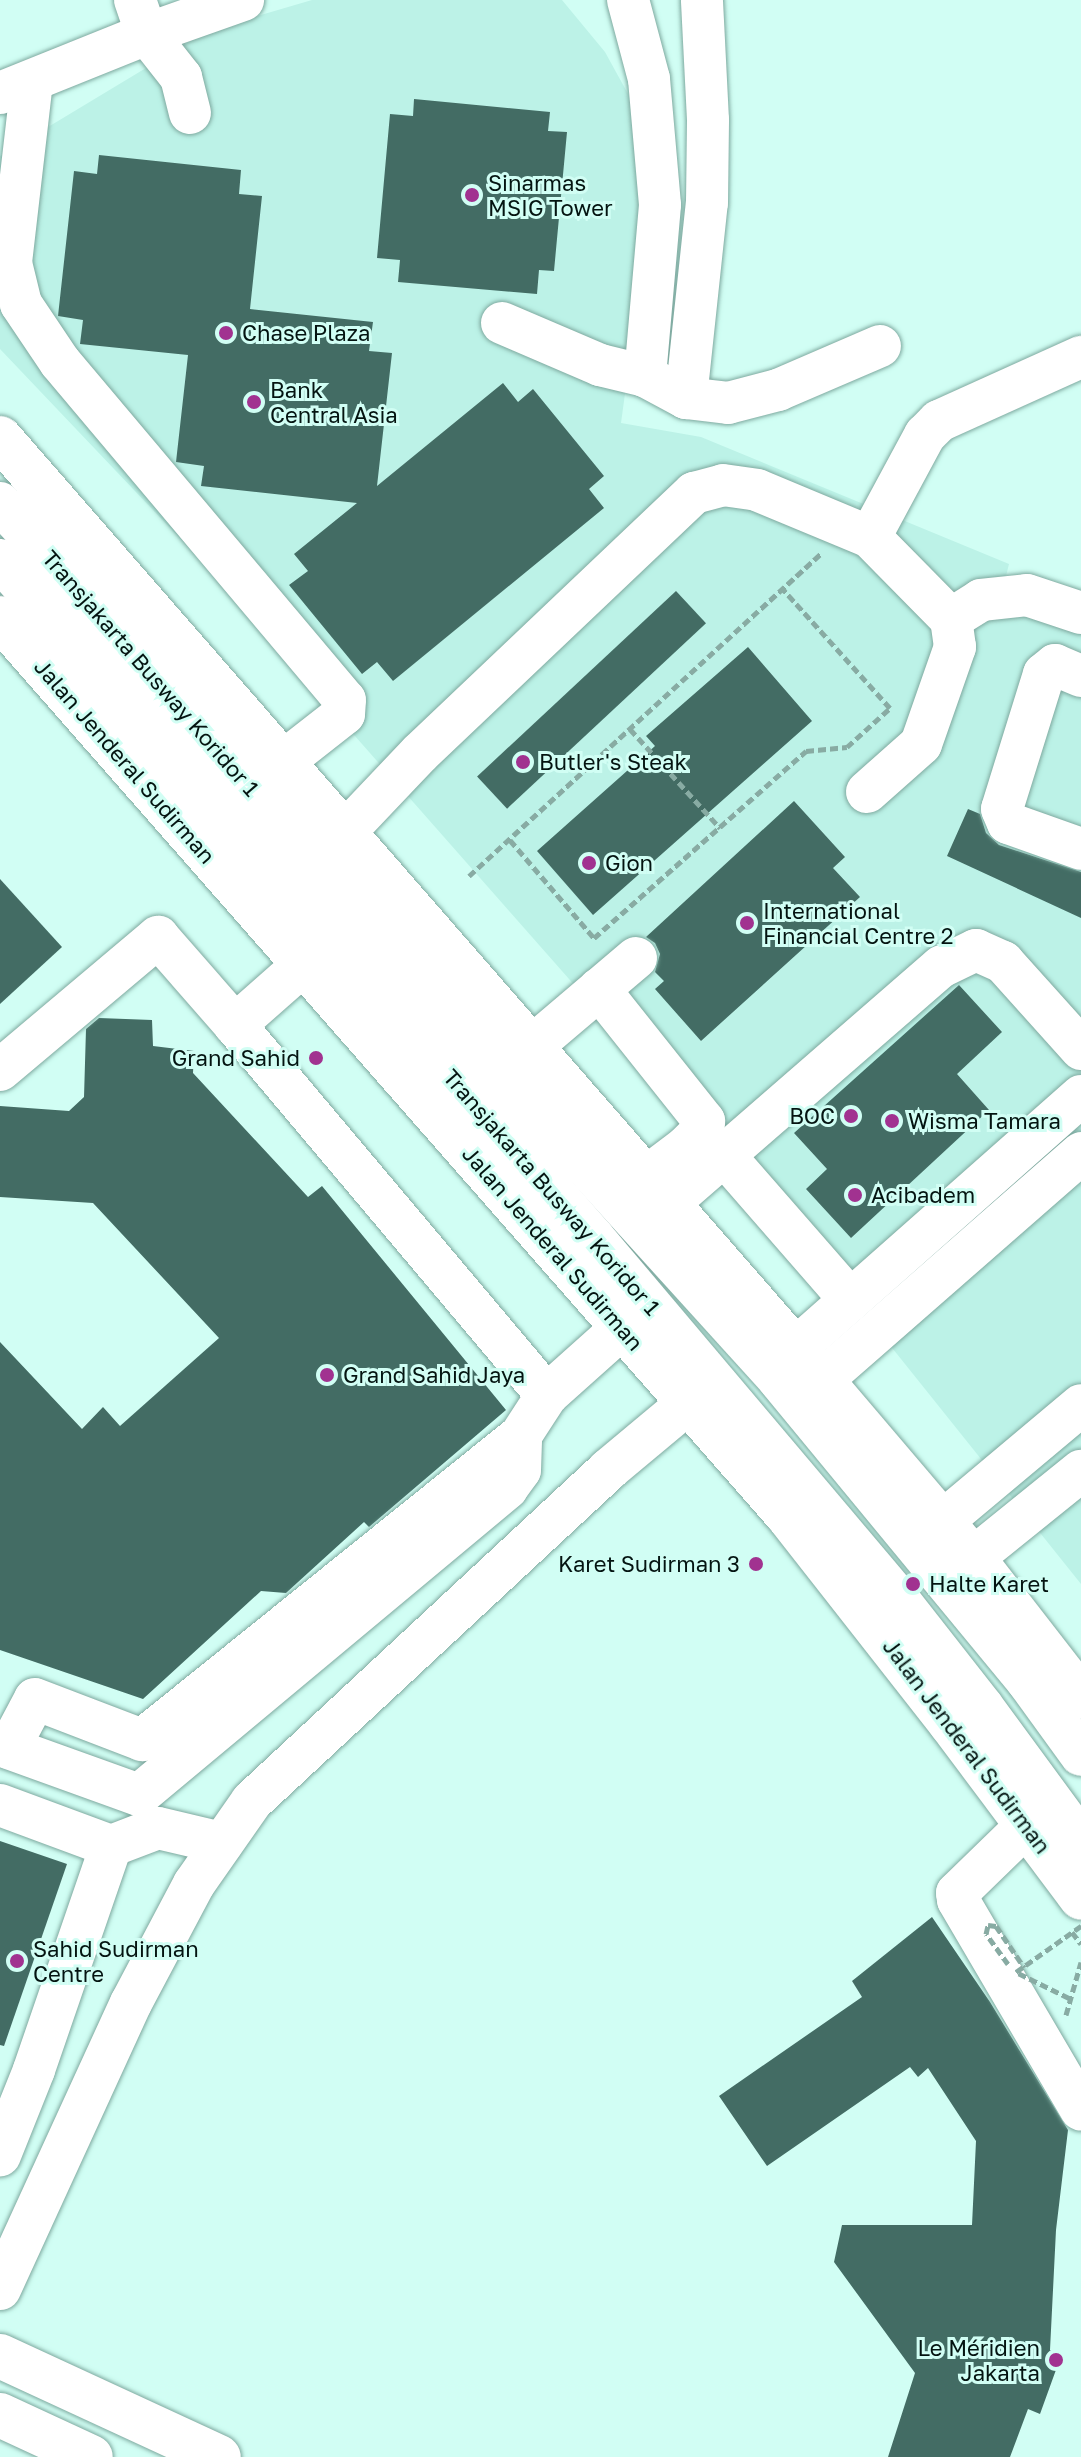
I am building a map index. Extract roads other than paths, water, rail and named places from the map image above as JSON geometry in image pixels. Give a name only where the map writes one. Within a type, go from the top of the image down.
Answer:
[{"type":"main road","points":[[0,438],[943,1521],[1081,1697]]},
{"type":"main road","name":"Jalan Jenderal Sudirman","points":[[6,637],[303,965],[788,1516],[1028,1824],[1081,1898]]},
{"type":"main road","points":[[0,2356],[219,2457]]},
{"type":"main road","points":[[0,2415],[91,2457]]},
{"type":"street","points":[[243,0],[141,17],[16,87],[10,313],[60,362],[326,654],[345,700],[344,714],[284,761]]},
{"type":"street","points":[[628,0],[649,79],[660,205],[645,376]]},
{"type":"street","points":[[686,398],[707,203],[708,120],[702,0]]},
{"type":"street","points":[[141,17],[181,77],[190,113]]},
{"type":"street","points":[[502,323],[600,365],[645,376],[686,398],[728,403],[778,390],[880,346]]},
{"type":"street","points":[[860,532],[925,435],[939,421],[1081,357]]},
{"type":"street","points":[[344,833],[420,753],[694,493],[723,485],[757,490],[860,532],[951,619],[955,647],[921,744],[867,792]]},
{"type":"street","name":"Transjakarta Busway Koridor 1","points":[[0,503],[91,602],[570,1149],[780,1381],[1028,1682],[1081,1755]]},
{"type":"street","name":"Transjakarta Busway Koridor 1","points":[[0,560],[613,1261],[895,1595],[982,1706],[1081,1841]]},
{"type":"street","points":[[951,619],[981,600],[1027,595],[1081,613]]},
{"type":"street","points":[[1081,676],[1055,665],[1044,674],[1002,809],[1008,823],[1081,849]]},
{"type":"street","points":[[0,1070],[158,937],[547,1395]]},
{"type":"street","points":[[656,1191],[718,1160],[941,967],[976,950],[1003,962],[1081,1049]]},
{"type":"street","points":[[530,1048],[636,958]]},
{"type":"street","points":[[235,1025],[303,965]]},
{"type":"street","points":[[599,989],[704,1121],[703,1130],[686,1147],[656,1191]]},
{"type":"street","points":[[808,1365],[848,1302],[1081,1096]]},
{"type":"street","points":[[808,1365],[1081,1153]]},
{"type":"street","points":[[718,1160],[730,1162],[846,1295],[848,1302]]},
{"type":"street","points":[[521,1435],[520,1470],[507,1488],[139,1795],[4,1746],[35,1699],[142,1740],[521,1435],[547,1395],[623,1327]]},
{"type":"street","points":[[0,2289],[101,2067],[194,1884],[222,1843],[264,1790],[608,1470],[688,1403]]},
{"type":"street","points":[[943,1521],[1081,1405]]},
{"type":"street","points":[[973,1558],[1081,1471]]},
{"type":"street","points":[[0,1805],[111,1846],[158,1828],[222,1843]]},
{"type":"street","points":[[1028,1824],[957,1893],[958,1900],[1081,2110]]},
{"type":"street","points":[[0,2155],[34,2070],[111,1846]]},
{"type":"street","points":[[34,2070],[101,2067]]},
{"type":"place","name":"Sinarmas MSIG Tower","points":[[472,195]]},
{"type":"place","name":"Chase Plaza","points":[[226,333]]},
{"type":"place","name":"Bank Central Asia","points":[[254,402]]},
{"type":"place","name":"Butler's Steak","points":[[523,762]]},
{"type":"place","name":"Gion","points":[[589,863]]},
{"type":"place","name":"International Financial Centre 2","points":[[747,923]]},
{"type":"place","name":"Grand Sahid","points":[[316,1058]]},
{"type":"place","name":"BOC","points":[[851,1116]]},
{"type":"place","name":"Wisma Tamara","points":[[892,1121]]},
{"type":"place","name":"Acibadem","points":[[855,1195]]},
{"type":"place","name":"Grand Sahid Jaya","points":[[327,1375]]},
{"type":"place","name":"Karet Sudirman 3","points":[[756,1564]]},
{"type":"place","name":"Halte Karet","points":[[913,1584]]},
{"type":"place","name":"Sahid Sudirman Centre","points":[[17,1961]]},
{"type":"place","name":"Le Méridien Jakarta","points":[[1056,2360]]}]
